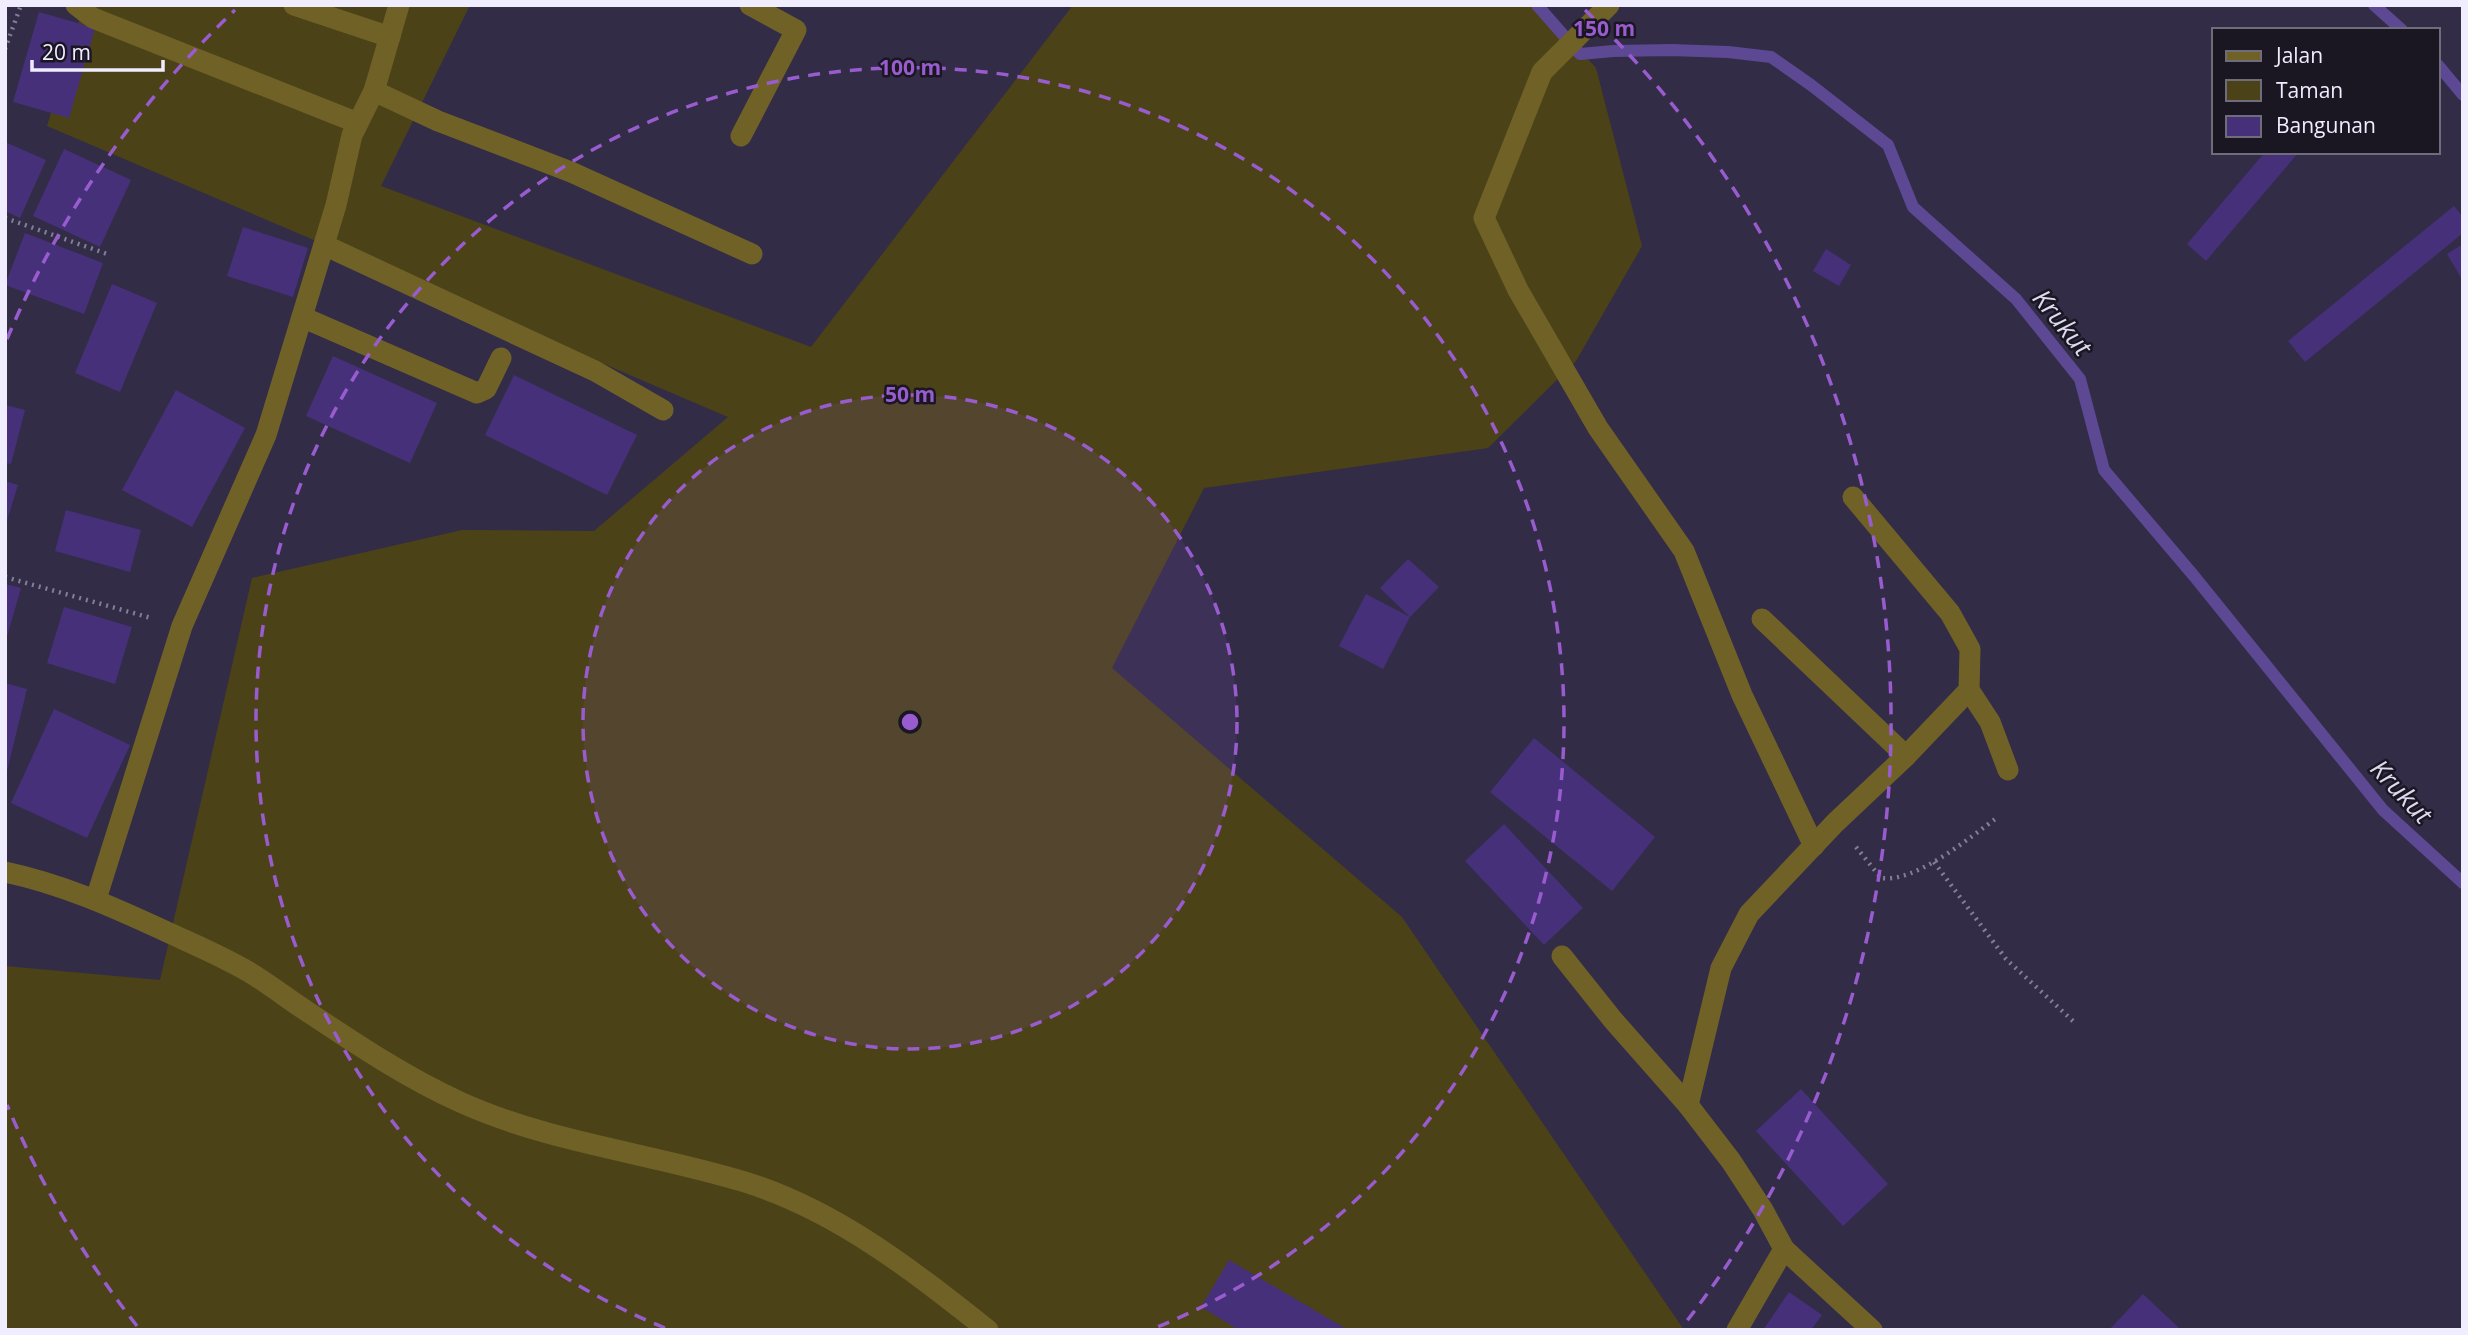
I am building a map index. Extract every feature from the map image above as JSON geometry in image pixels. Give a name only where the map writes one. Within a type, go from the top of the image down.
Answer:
[{"type":"street","points":[[76,5],[105,22],[358,123]]},
{"type":"street","points":[[294,5],[390,37]]},
{"type":"street","points":[[96,900],[182,626],[266,435],[336,205],[352,135],[374,90],[399,5]]},
{"type":"street","points":[[741,136],[796,30],[750,5]]},
{"type":"street","points":[[1609,5],[1542,72],[1484,218],[1518,290],[1598,428],[1684,551],[1742,695],[1814,846]]},
{"type":"street","points":[[374,90],[438,121],[571,172],[751,254]]},
{"type":"street","points":[[324,245],[595,371],[663,410]]},
{"type":"street","points":[[302,317],[477,393],[486,389],[501,358]]},
{"type":"street","points":[[1853,497],[1950,613],[1970,649],[1969,690],[1990,722],[2008,770]]},
{"type":"street","points":[[1762,619],[1906,756]]},
{"type":"street","points":[[1688,1105],[1721,968],[1749,914],[1835,822],[1906,756],[1969,690]]},
{"type":"street","points":[[5,872],[62,887],[96,900],[250,972],[337,1032],[459,1101],[497,1117],[544,1132],[746,1182],[822,1214],[866,1238],[899,1261],[988,1330]]},
{"type":"street","points":[[1562,956],[1613,1020],[1688,1105],[1731,1161],[1763,1210],[1784,1249],[1872,1330]]},
{"type":"street","points":[[1737,1330],[1784,1249]]},
{"type":"path","points":[[5,49],[21,5]]},
{"type":"path","points":[[5,218],[110,255]]},
{"type":"path","points":[[5,578],[182,626]]},
{"type":"path","points":[[1835,822],[1881,878],[1893,880],[1934,862],[1998,817]]},
{"type":"path","points":[[1934,862],[2006,959],[2074,1022]]},
{"type":"green space","points":[[84,5],[470,5],[381,186],[811,347],[1073,5],[1539,5],[1596,68],[1642,246],[1576,361],[1488,448],[1204,488],[1112,668],[1402,917],[1684,1330],[5,1330],[5,966],[160,980],[252,578],[462,530],[594,531],[728,417],[47,126]]},
{"type":"building","points":[[39,12],[95,28],[69,118],[13,102]]},
{"type":"building","points":[[5,142],[46,160],[20,218],[5,211]]},
{"type":"building","points":[[64,149],[131,180],[100,247],[33,216]]},
{"type":"building","points":[[2263,154],[2297,154],[2206,261],[2187,244]]},
{"type":"building","points":[[2454,206],[2463,217],[2463,233],[2305,362],[2288,341]]},
{"type":"building","points":[[243,227],[308,248],[293,297],[227,276]]},
{"type":"building","points":[[25,233],[103,263],[84,314],[5,285]]},
{"type":"building","points":[[2463,244],[2463,281],[2447,254]]},
{"type":"building","points":[[1826,249],[1851,265],[1839,286],[1813,271]]},
{"type":"building","points":[[112,284],[157,303],[120,392],[75,373]]},
{"type":"building","points":[[333,356],[437,403],[410,463],[306,416]]},
{"type":"building","points":[[514,375],[637,435],[607,495],[485,435]]},
{"type":"building","points":[[176,390],[245,428],[192,527],[122,490]]},
{"type":"building","points":[[5,405],[25,410],[11,464],[5,463]]},
{"type":"building","points":[[5,481],[18,485],[6,524],[5,524]]},
{"type":"building","points":[[66,510],[141,530],[130,572],[55,551]]},
{"type":"building","points":[[1408,559],[1439,587],[1410,617],[1380,588]]},
{"type":"building","points":[[5,584],[21,588],[6,640],[5,640]]},
{"type":"building","points":[[1366,594],[1410,617],[1383,669],[1339,646]]},
{"type":"building","points":[[64,607],[132,627],[115,684],[47,663]]},
{"type":"building","points":[[5,683],[27,689],[6,775],[5,775]]},
{"type":"building","points":[[54,709],[130,745],[87,838],[11,803]]},
{"type":"building","points":[[1534,738],[1655,837],[1612,891],[1490,792]]},
{"type":"building","points":[[1504,824],[1583,908],[1544,945],[1465,861]]},
{"type":"building","points":[[1801,1089],[1888,1184],[1843,1226],[1756,1131]]},
{"type":"building","points":[[1229,1260],[1348,1330],[1239,1330],[1201,1307]]},
{"type":"building","points":[[1789,1292],[1822,1315],[1811,1330],[1763,1330]]},
{"type":"building","points":[[2143,1294],[2181,1330],[2109,1330]]},
{"type":"waterway","name":"Krukut","points":[[1537,5],[1580,54],[1671,50],[1771,57],[1888,145],[1913,207],[2016,299],[2080,379],[2104,470],[2194,576],[2383,810],[2463,883]]},
{"type":"waterway","points":[[2374,5],[2400,28]]},
{"type":"waterway","points":[[2440,67],[2463,95]]}]
